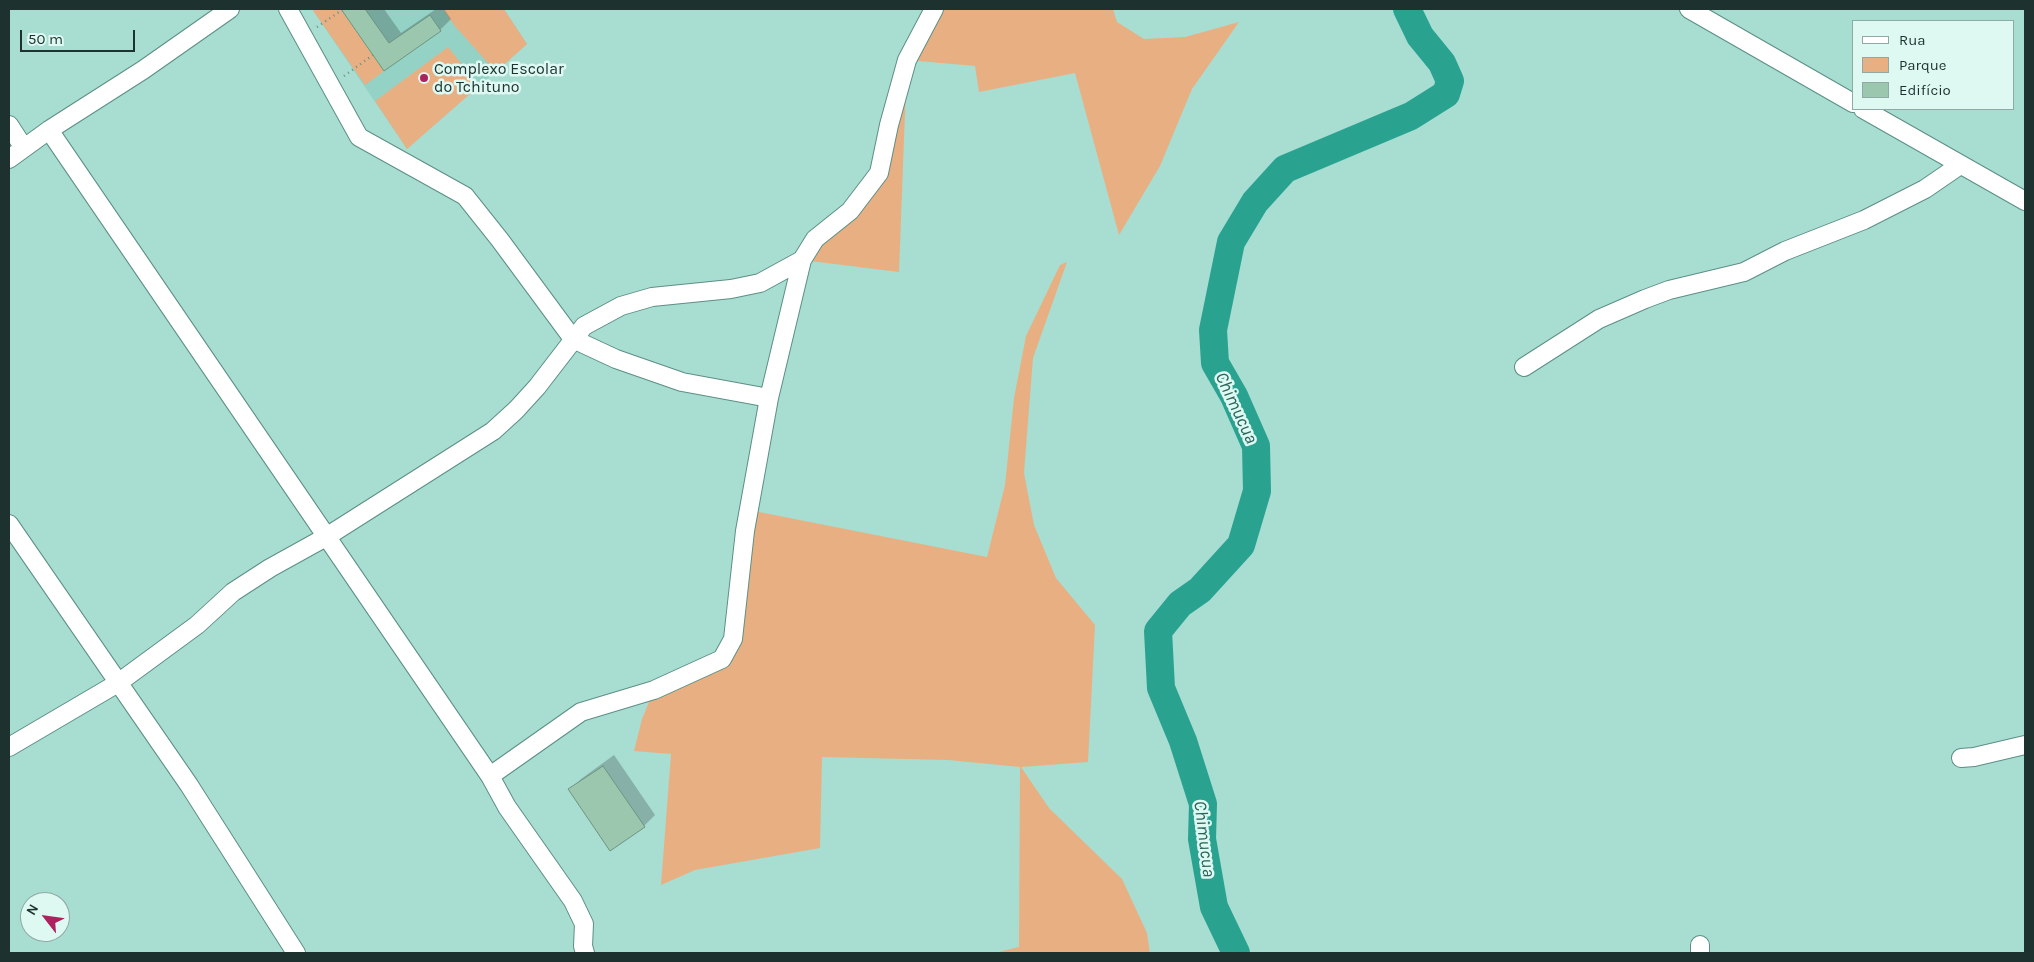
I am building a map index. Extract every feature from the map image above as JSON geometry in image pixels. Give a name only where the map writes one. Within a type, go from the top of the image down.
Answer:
[{"type":"street","points":[[9,159],[49,130],[143,70],[230,9]]},
{"type":"street","points":[[288,9],[359,137],[465,196],[573,339],[616,359],[682,382],[769,398]]},
{"type":"street","points":[[490,776],[581,712],[654,690],[722,659],[733,639],[745,531],[769,398],[802,260],[815,240],[850,211],[879,173],[889,126],[907,60],[934,9]]},
{"type":"street","points":[[1689,9],[1852,102]]},
{"type":"street","points":[[1865,110],[2025,202]]},
{"type":"street","points":[[9,124],[24,148]]},
{"type":"street","points":[[49,130],[423,681],[490,776],[507,807],[573,901],[584,924],[580,951]]},
{"type":"street","points":[[1524,367],[1599,319],[1669,290],[1744,272],[1785,251],[1864,220],[1925,189],[1960,165]]},
{"type":"street","points":[[9,747],[118,683],[197,625],[233,592],[270,568],[326,537],[492,431],[516,410],[537,387],[584,326],[621,306],[652,297],[731,289],[760,283],[802,260]]},
{"type":"street","points":[[9,524],[189,785],[296,953]]},
{"type":"street","points":[[1961,758],[1974,757],[2025,745]]},
{"type":"path","points":[[303,37],[342,10]]},
{"type":"path","points":[[331,86],[373,55]]},
{"type":"shaded area","name":"Complexo Escolar do Tchituno","points":[[312,9],[504,9],[527,44],[407,149]]},
{"type":"green space","points":[[312,9],[341,9],[384,71],[365,85]]},
{"type":"green space","points":[[443,9],[504,9],[527,44],[496,72],[454,25]]},
{"type":"green space","points":[[934,9],[1113,9],[1117,22],[1144,39],[1185,37],[1239,22],[1192,89],[1160,166],[1119,235],[1075,73],[979,92],[975,66],[907,60]]},
{"type":"green space","points":[[448,47],[479,86],[407,149],[375,101]]},
{"type":"green space","points":[[907,60],[899,272],[802,260],[815,239],[850,211],[879,173],[889,125]]},
{"type":"green space","points":[[1067,262],[1033,358],[1024,473],[1034,525],[1056,578],[1095,625],[1088,762],[1021,767],[1049,808],[1122,879],[1147,933],[1150,953],[994,953],[1019,947],[1020,767],[948,760],[822,757],[820,848],[695,870],[661,885],[671,754],[634,751],[642,719],[654,690],[722,659],[749,510],[987,557],[1005,485],[1014,398],[1026,336],[1060,265]]},
{"type":"building","points":[[341,9],[365,9],[389,43],[430,15],[441,31],[384,71]]},
{"type":"building","points":[[603,766],[645,827],[610,851],[568,789]]},
{"type":"waterway","name":"Chimucua","points":[[1236,953],[1214,907],[1202,839],[1203,804],[1183,741],[1161,688],[1158,631],[1180,604],[1200,590],[1241,545],[1257,491],[1256,446],[1234,396],[1215,363],[1213,330],[1231,242],[1255,202],[1285,169],[1411,116],[1446,94],[1450,81],[1442,63],[1420,36],[1407,9]]},
{"type":"place","name":"Complexo Escolar do Tchituno","points":[[424,78]]}]
